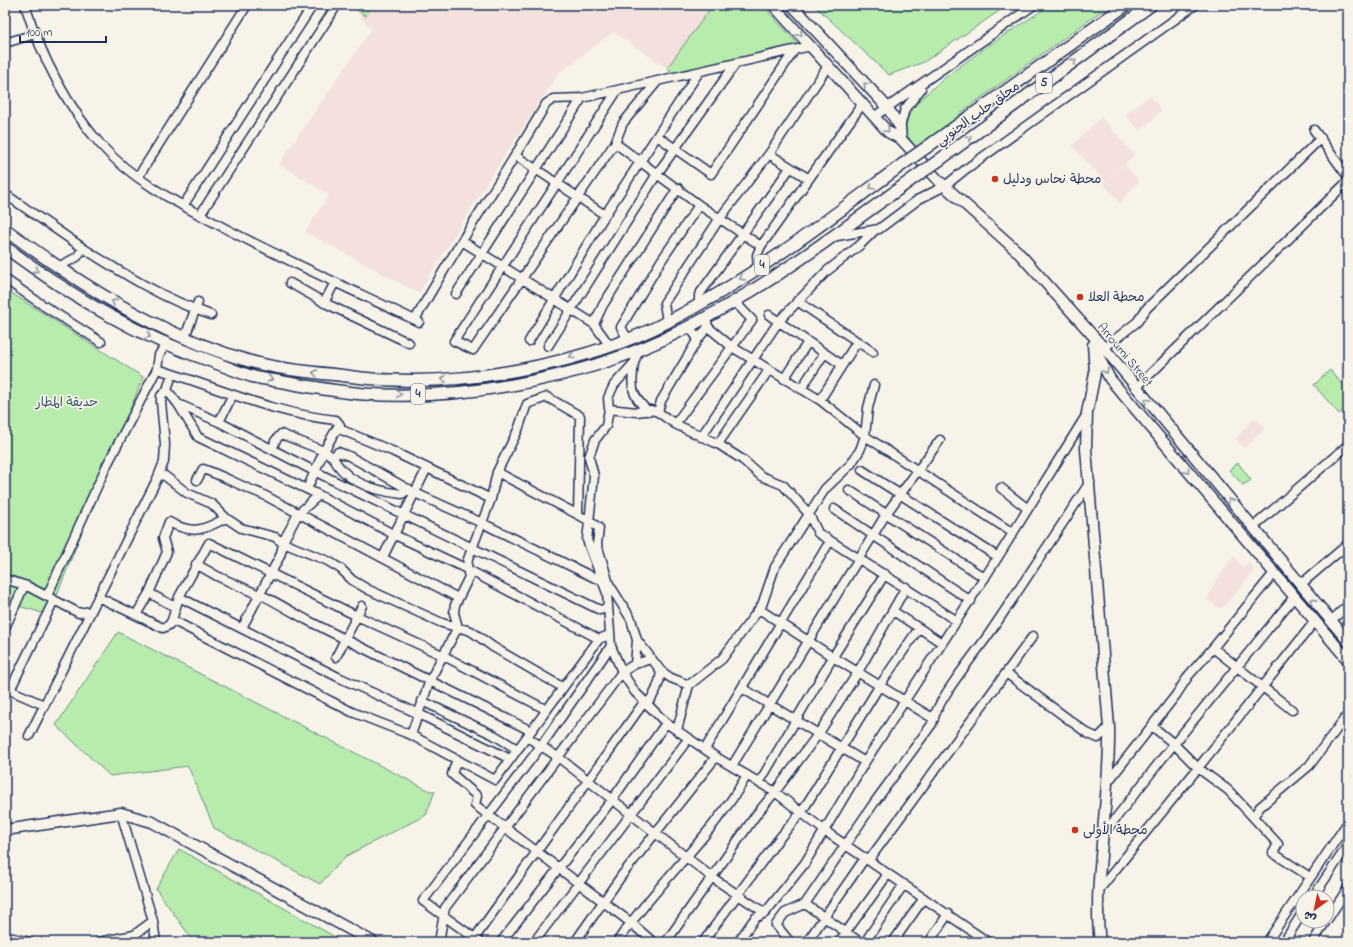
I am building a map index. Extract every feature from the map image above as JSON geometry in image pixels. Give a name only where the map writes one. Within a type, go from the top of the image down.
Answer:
[{"type":"highway","name":"محلق حلب الجنوبي","points":[[903,164],[1126,5]]},
{"type":"highway","name":"محلق حلب الجنوبي","points":[[918,175],[1151,5]]},
{"type":"highway","name":"4","points":[[5,229],[91,289],[149,322],[250,361],[310,372],[393,381],[465,378],[549,363],[628,340],[667,322],[758,269],[903,164]]},
{"type":"highway","name":"4","points":[[5,247],[41,274],[112,318],[166,344],[254,377],[365,394],[412,394],[496,387],[546,378],[639,349],[689,326],[707,322],[830,239],[918,175]]},
{"type":"main road","points":[[774,5],[891,135],[900,139],[945,186],[1017,251],[1082,323]]},
{"type":"main road","points":[[792,5],[887,107],[900,127],[900,139]]},
{"type":"main road","name":"Arroumi Street","points":[[1082,323],[1348,641]]},
{"type":"main road","name":"Arroumi Street","points":[[1082,323],[1110,379],[1348,660]]},
{"type":"main road","points":[[1093,345],[1095,373],[1087,413],[1086,449],[1090,482],[1109,727],[1107,783],[1098,891],[1098,926],[1100,942]]},
{"type":"main road","points":[[1327,636],[1334,624]]},
{"type":"main road","points":[[5,830],[121,813],[152,822],[366,941]]},
{"type":"street","points":[[25,5],[35,34],[56,78],[80,118],[102,146],[138,177],[183,206],[262,248],[417,321],[462,241],[516,156],[546,104],[553,100],[582,98],[617,91],[811,46]]},
{"type":"street","points":[[138,177],[247,5]]},
{"type":"street","points":[[183,206],[313,5]]},
{"type":"street","points":[[200,215],[337,5]]},
{"type":"street","points":[[875,116],[1034,5]]},
{"type":"street","points":[[701,437],[755,360],[779,321],[826,271],[860,245],[872,231],[919,199],[945,186],[966,169],[1195,5]]},
{"type":"street","points":[[5,43],[35,34]]},
{"type":"street","points":[[657,136],[711,174],[794,51]]},
{"type":"street","points":[[548,346],[657,174],[736,63]]},
{"type":"street","points":[[667,322],[664,303],[720,218],[769,154],[828,66]]},
{"type":"street","points":[[529,341],[605,214],[642,161],[699,72]]},
{"type":"street","points":[[900,127],[905,110],[913,98],[930,79]]},
{"type":"street","points":[[617,91],[454,341],[473,350],[615,143],[623,123],[657,82]]},
{"type":"street","points":[[456,294],[582,98]]},
{"type":"street","points":[[758,269],[757,255],[761,246],[863,103]]},
{"type":"street","points":[[1314,130],[1348,177]]},
{"type":"street","points":[[1104,348],[1137,322],[1147,308],[1321,138]]},
{"type":"street","points":[[615,143],[642,161],[699,205],[761,246]]},
{"type":"street","points":[[769,154],[809,179]]},
{"type":"street","points":[[516,156],[605,214]]},
{"type":"street","points":[[699,304],[699,295],[790,168]]},
{"type":"street","points":[[1136,388],[1348,181]]},
{"type":"street","points":[[594,324],[603,305],[678,188]]},
{"type":"street","points":[[5,194],[82,248],[127,276],[196,306],[211,315]]},
{"type":"street","points":[[628,340],[621,327],[661,261],[699,205]]},
{"type":"street","points":[[858,218],[861,225],[872,231]]},
{"type":"street","points":[[830,239],[847,233],[872,231]]},
{"type":"street","points":[[462,241],[594,324],[610,346]]},
{"type":"street","points":[[58,267],[77,258],[82,248]]},
{"type":"street","points":[[5,279],[44,306],[102,342]]},
{"type":"street","points":[[324,303],[335,282]]},
{"type":"street","points":[[290,283],[324,303],[409,343]]},
{"type":"street","points":[[797,301],[873,352]]},
{"type":"street","points":[[675,424],[752,320],[735,302]]},
{"type":"street","points":[[185,337],[196,306]]},
{"type":"street","points":[[769,315],[842,365]]},
{"type":"street","points":[[658,412],[660,401],[707,322],[732,347],[820,400],[865,436],[916,471],[1013,533]]},
{"type":"street","points":[[689,326],[698,339]]},
{"type":"street","points":[[784,379],[808,342]]},
{"type":"street","points":[[820,400],[857,342]]},
{"type":"street","points":[[44,705],[7,689],[50,598],[107,466],[157,369],[159,355],[166,344]]},
{"type":"street","points":[[639,349],[634,363],[632,389],[637,401],[648,411]]},
{"type":"street","points":[[801,389],[824,354]]},
{"type":"street","points":[[634,363],[614,385],[608,398],[609,409],[606,426],[595,440],[589,457],[594,476],[587,540],[600,578],[607,592],[611,646],[622,672],[645,704],[666,723],[716,757],[775,792],[825,831],[988,942]]},
{"type":"street","points":[[157,369],[232,396],[307,417],[336,420],[340,424],[340,429]]},
{"type":"street","points":[[718,444],[769,370]]},
{"type":"street","points":[[29,736],[164,462],[166,444],[161,396],[166,390],[172,374]]},
{"type":"street","points":[[677,730],[690,685],[722,659],[759,609],[775,567],[826,489],[851,464],[860,450],[865,436],[868,408],[874,385]]},
{"type":"street","points":[[166,390],[178,404],[198,437],[307,489],[395,535],[467,569],[599,639]]},
{"type":"street","points":[[219,422],[232,396]]},
{"type":"street","points":[[411,735],[430,680],[458,627],[454,613],[458,598],[469,577],[467,569],[468,559],[474,548],[491,499],[497,472],[518,430],[527,404],[547,397],[580,416],[578,515]]},
{"type":"street","points":[[178,404],[219,422],[316,472],[600,610],[607,608]]},
{"type":"street","points":[[609,409],[637,412],[658,412],[675,424],[718,444],[743,460],[762,476],[783,485],[809,514],[818,534],[906,587],[941,612],[957,621]]},
{"type":"street","points":[[738,942],[755,918],[765,913],[805,862],[825,831],[865,762],[904,700],[971,601],[1087,413]]},
{"type":"street","points":[[307,489],[316,472],[324,451],[337,428],[427,468],[491,499]]},
{"type":"street","points":[[273,449],[281,434],[324,451],[333,457],[338,467],[346,475],[377,490],[402,494],[412,491]]},
{"type":"street","points":[[732,766],[886,514],[940,440]]},
{"type":"street","points":[[1253,527],[1348,445]]},
{"type":"street","points":[[333,457],[338,452],[349,456],[412,491],[595,578],[600,578]]},
{"type":"street","points":[[383,557],[405,515],[412,491],[427,468]]},
{"type":"street","points":[[198,480],[203,469],[282,503],[298,514],[383,557],[458,598]]},
{"type":"street","points":[[862,470],[998,557]]},
{"type":"street","points":[[497,472],[588,520],[599,528],[597,544],[609,584],[631,619],[637,640],[661,670],[671,678],[690,685]]},
{"type":"street","points":[[159,474],[164,476],[186,494],[212,504],[226,518],[242,528],[275,537],[283,543],[328,561],[341,569],[352,580],[369,590],[442,623],[471,631],[493,647],[562,687]]},
{"type":"street","points":[[790,942],[776,925],[785,913],[805,904],[874,803],[932,724],[948,693],[1017,594],[1090,482]]},
{"type":"street","points":[[1001,488],[1028,509]]},
{"type":"street","points":[[849,490],[985,578]]},
{"type":"street","points":[[242,628],[280,556],[283,543],[289,529],[298,514],[319,495]]},
{"type":"street","points":[[834,509],[971,601]]},
{"type":"street","points":[[136,615],[149,593],[167,552],[163,538],[169,522],[194,531],[207,528],[226,518]]},
{"type":"street","points":[[275,537],[289,529]]},
{"type":"street","points":[[705,749],[830,541]]},
{"type":"street","points":[[98,597],[163,628],[172,620],[179,597],[209,543],[357,616],[442,655],[547,710]]},
{"type":"street","points":[[1300,585],[1348,544]]},
{"type":"street","points":[[196,564],[217,576],[259,595],[262,594],[276,604],[346,640],[430,680],[529,734],[541,746],[590,781],[612,800],[656,832],[713,878],[765,913]]},
{"type":"street","points":[[1107,783],[1176,695],[1189,675],[1274,573]]},
{"type":"street","points":[[759,783],[833,657],[885,574]]},
{"type":"street","points":[[5,579],[24,586],[79,613],[91,611]]},
{"type":"street","points":[[5,628],[24,586]]},
{"type":"street","points":[[666,942],[713,878],[756,815],[775,792],[818,733],[858,672],[906,587]]},
{"type":"street","points":[[149,593],[175,607]]},
{"type":"street","points":[[179,597],[338,677],[419,714],[510,759]]},
{"type":"street","points":[[1102,836],[1174,744],[1294,597]]},
{"type":"street","points":[[1334,624],[1348,605]]},
{"type":"street","points":[[336,657],[362,606]]},
{"type":"street","points":[[759,609],[833,657],[934,719]]},
{"type":"street","points":[[893,611],[942,643]]},
{"type":"street","points":[[172,620],[352,712],[411,735],[495,780],[547,710],[562,687],[599,639],[609,635]]},
{"type":"street","points":[[1098,891],[1315,621]]},
{"type":"street","points":[[703,942],[737,895],[801,813],[880,686],[919,628]]},
{"type":"street","points":[[807,942],[1033,636]]},
{"type":"street","points":[[635,664],[637,640]]},
{"type":"street","points":[[611,646],[541,746],[487,814],[423,901],[474,941],[536,851],[590,781],[645,704],[653,697],[660,679],[661,670]]},
{"type":"street","points":[[1213,648],[1238,666],[1292,710]]},
{"type":"street","points":[[439,942],[445,917],[445,908],[558,757],[622,672],[635,664],[651,659]]},
{"type":"street","points":[[1006,673],[1087,733],[1098,738],[1109,727]]},
{"type":"street","points":[[742,688],[865,762]]},
{"type":"street","points":[[422,701],[494,735],[517,749]]},
{"type":"street","points":[[1253,817],[1260,807],[1308,766],[1348,714]]},
{"type":"street","points":[[501,942],[557,868],[612,800],[666,723]]},
{"type":"street","points":[[1152,726],[1174,744],[1198,768],[1228,790],[1278,844],[1273,853],[1310,877]]},
{"type":"street","points":[[534,942],[689,738]]},
{"type":"street","points":[[574,942],[656,832],[716,757]]},
{"type":"street","points":[[457,759],[452,774],[476,796],[475,805],[630,922],[653,942]]},
{"type":"street","points":[[616,942],[630,922],[688,857],[740,788],[747,775]]},
{"type":"street","points":[[121,813],[153,921],[156,942]]},
{"type":"street","points":[[1267,942],[1348,822]]},
{"type":"street","points":[[1318,889],[1348,845]]},
{"type":"street","points":[[839,942],[847,933],[888,874]]},
{"type":"street","points":[[865,942],[904,884]]},
{"type":"street","points":[[1335,908],[1348,888]]},
{"type":"street","points":[[893,942],[924,898]]},
{"type":"street","points":[[805,904],[860,942]]},
{"type":"street","points":[[929,942],[948,914]]},
{"type":"street","points":[[99,942],[134,935],[153,921]]},
{"type":"street","points":[[1284,942],[1295,925]]},
{"type":"street","points":[[1313,942],[1322,929]]},
{"type":"street","points":[[5,936],[30,942]]},
{"type":"shaded area","points":[[353,5],[713,5],[667,68],[613,32],[559,73],[489,179],[419,293],[305,232],[329,195],[279,164],[371,30]]},
{"type":"shaded area","points":[[1150,95],[1162,110],[1140,131],[1125,115]]},
{"type":"shaded area","points":[[1101,117],[1135,155],[1105,181],[1072,146]]},
{"type":"shaded area","points":[[1125,165],[1139,181],[1120,203],[1103,183]]},
{"type":"shaded area","points":[[1255,418],[1265,428],[1245,448],[1235,439]]},
{"type":"shaded area","points":[[1234,556],[1243,567],[1248,562],[1255,570],[1222,609],[1207,600],[1214,584]]},
{"type":"green space","points":[[349,5],[373,5],[366,16]]},
{"type":"green space","points":[[713,5],[762,5],[799,45],[674,73],[667,68]]},
{"type":"green space","points":[[814,5],[1008,5],[924,62],[889,75]]},
{"type":"green space","points":[[1050,5],[1110,5],[963,111],[953,123],[916,147],[906,132],[906,124],[914,107],[928,92],[970,59]]},
{"type":"green space","name":"حديقة المطار","points":[[5,289],[143,377],[49,615],[5,602]]},
{"type":"green space","points":[[1330,370],[1348,391],[1348,406],[1339,414],[1314,385]]},
{"type":"green space","points":[[1238,463],[1251,480],[1243,485],[1229,470]]},
{"type":"green space","points":[[118,632],[430,791],[435,791],[426,815],[346,856],[320,884],[214,828],[188,766],[110,776],[56,725]]},
{"type":"green space","points":[[179,849],[344,942],[194,942],[156,889]]},
{"type":"place","name":"محطة نحاس ودليل","points":[[995,179]]},
{"type":"place","name":"محطة العلا","points":[[1080,297]]},
{"type":"place","name":"محطة الأولى","points":[[1075,830]]}]
